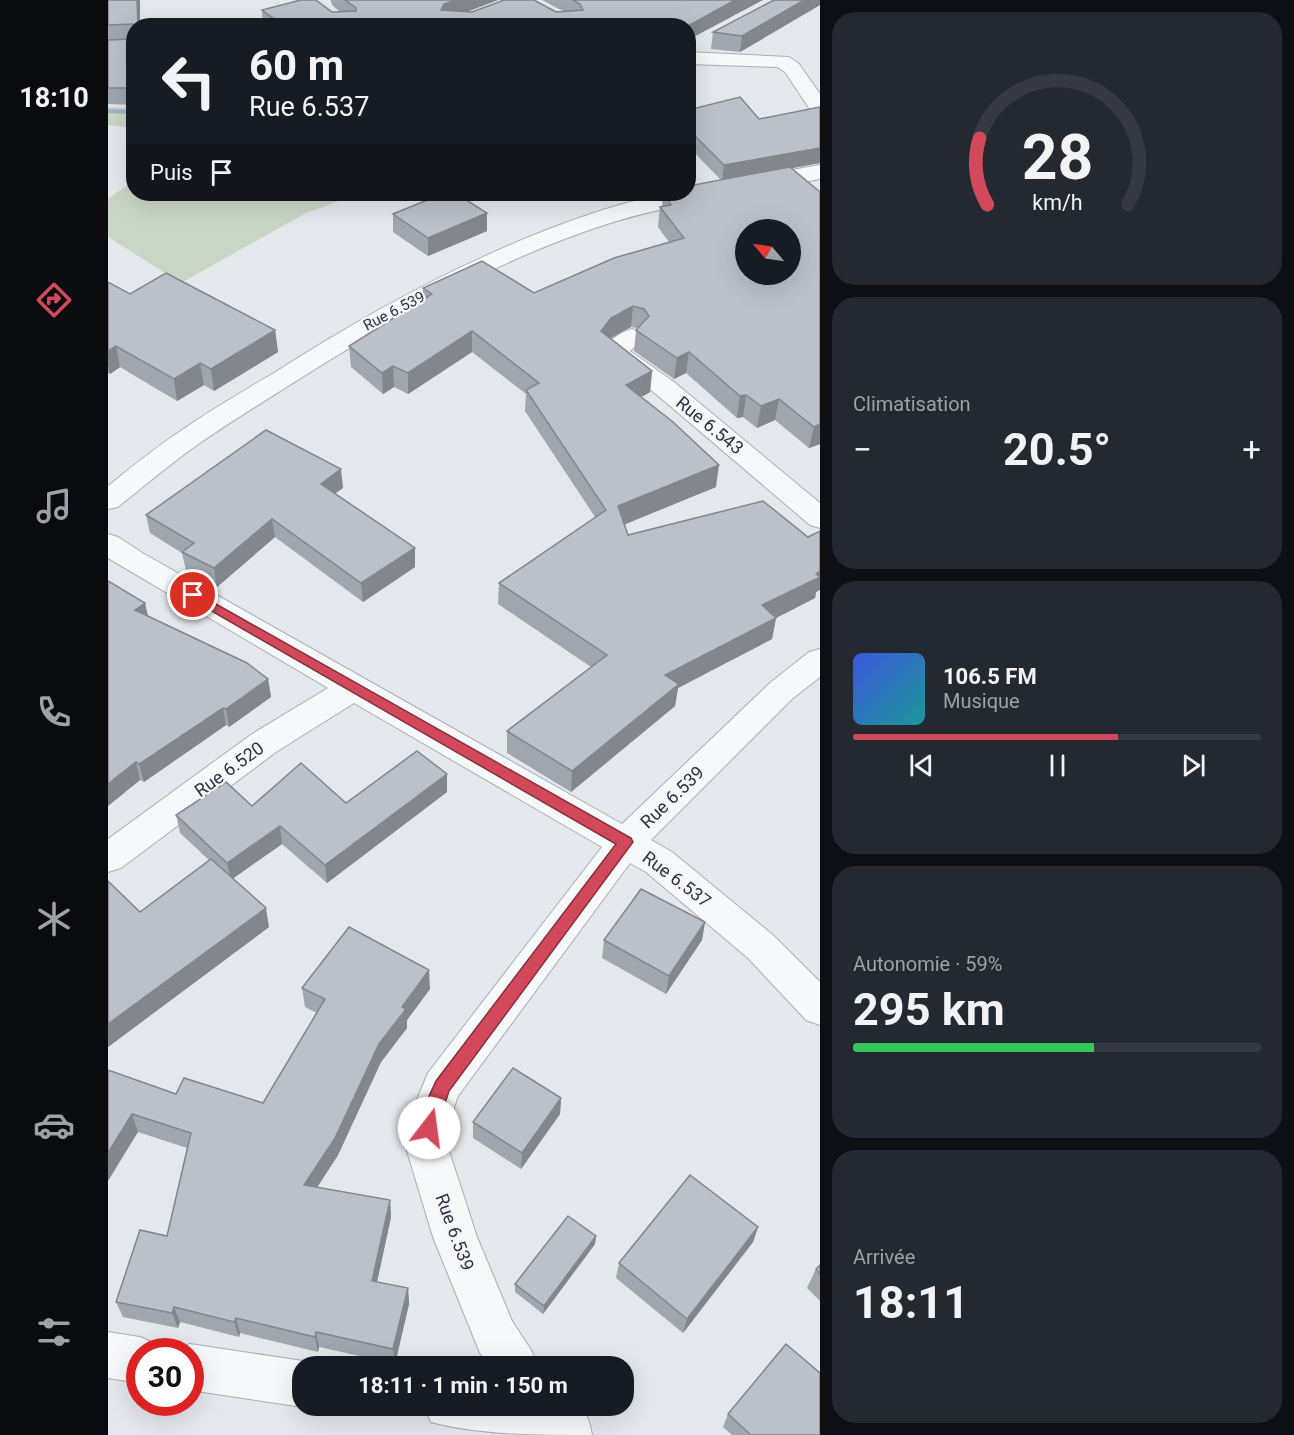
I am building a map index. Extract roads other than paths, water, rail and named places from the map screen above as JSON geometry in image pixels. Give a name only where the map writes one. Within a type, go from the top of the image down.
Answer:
[{"type":"street","points":[[696,47],[708,40]]},
{"type":"street","points":[[696,58],[782,60],[792,68],[820,110]]},
{"type":"street","name":"Rue 6.539","points":[[696,194],[820,172]]},
{"type":"street","name":"Rue 6.539","points":[[108,500],[188,439],[360,329],[419,296],[539,241],[604,216],[659,201]]},
{"type":"street","name":"Rue 6.543","points":[[632,338],[614,351],[665,388],[820,518]]},
{"type":"street","name":"Rue 6.537","points":[[116,561],[354,687],[659,862],[761,946],[820,1008]]},
{"type":"street","name":"Rue 6.539","points":[[508,1356],[496,1337],[455,1237],[428,1151],[429,1128],[442,1086],[626,842],[781,691],[820,660]]},
{"type":"street","name":"Rue 6.520","points":[[108,858],[264,743],[354,687]]},
{"type":"street","points":[[108,1355],[126,1358]]},
{"type":"street","points":[[204,1369],[292,1382]]},
{"type":"street","points":[[510,1416],[567,1425]]},
{"type":"waterway","points":[[108,111],[126,112]]}]
